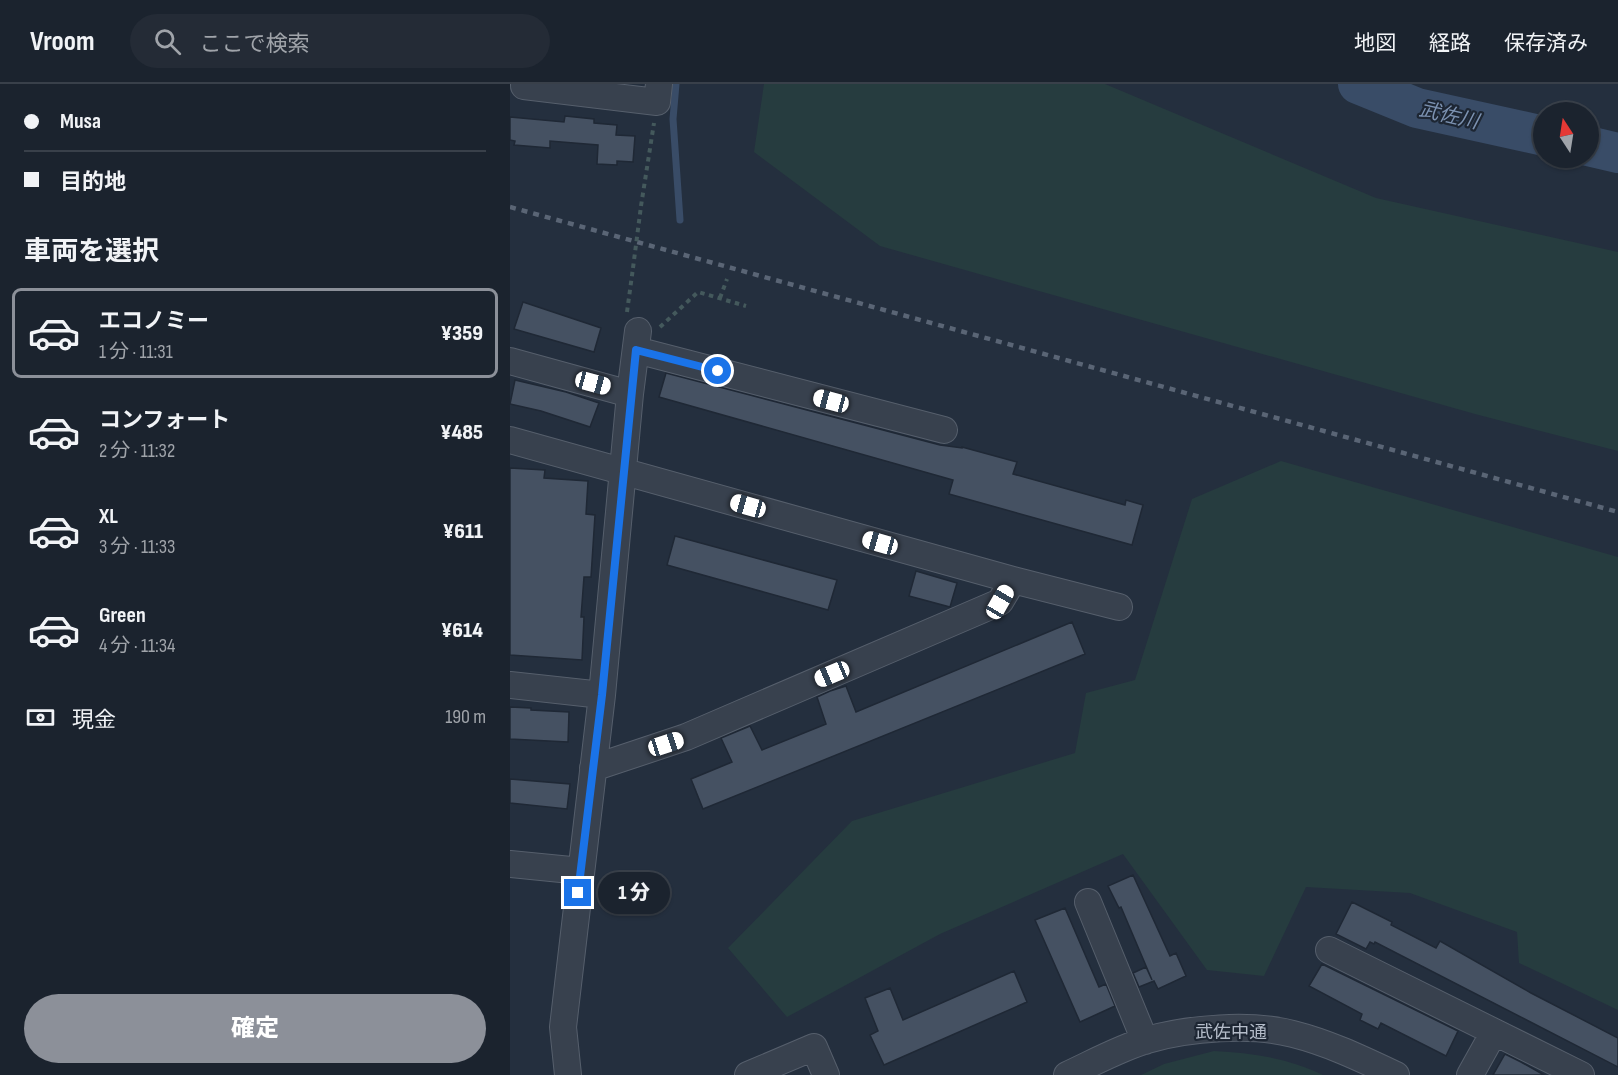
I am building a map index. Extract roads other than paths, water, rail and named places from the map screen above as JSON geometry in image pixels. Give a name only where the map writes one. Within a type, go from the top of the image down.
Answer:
[{"type":"street","points":[[524,84],[524,86],[658,93]]},
{"type":"street","points":[[568,1075],[563,1027],[602,695],[624,471],[634,331],[944,430]]},
{"type":"street","points":[[510,361],[630,394]]},
{"type":"street","points":[[510,440],[1013,580],[1119,607]]},
{"type":"street","points":[[593,768],[686,737],[1000,602],[1013,580]]},
{"type":"street","points":[[510,685],[602,695]]},
{"type":"street","points":[[510,864],[580,871]]},
{"type":"street","points":[[1088,902],[1145,1041]]},
{"type":"street","points":[[1329,950],[1581,1075]]},
{"type":"street","name":"武佐中通","points":[[1067,1075],[1145,1041],[1204,1029],[1249,1029],[1292,1033],[1342,1050],[1396,1075]]},
{"type":"street","points":[[1470,1075],[1494,1032]]},
{"type":"street","points":[[748,1075],[814,1047],[826,1075]]},
{"type":"waterway","points":[[676,84],[673,119],[680,220]]},
{"type":"waterway","name":"武佐川","points":[[1358,84],[1417,108],[1533,134]]},
{"type":"waterway","name":"武佐川","points":[[1599,149],[1618,153]]},
{"type":"railway","points":[[510,207],[1618,512]]}]
